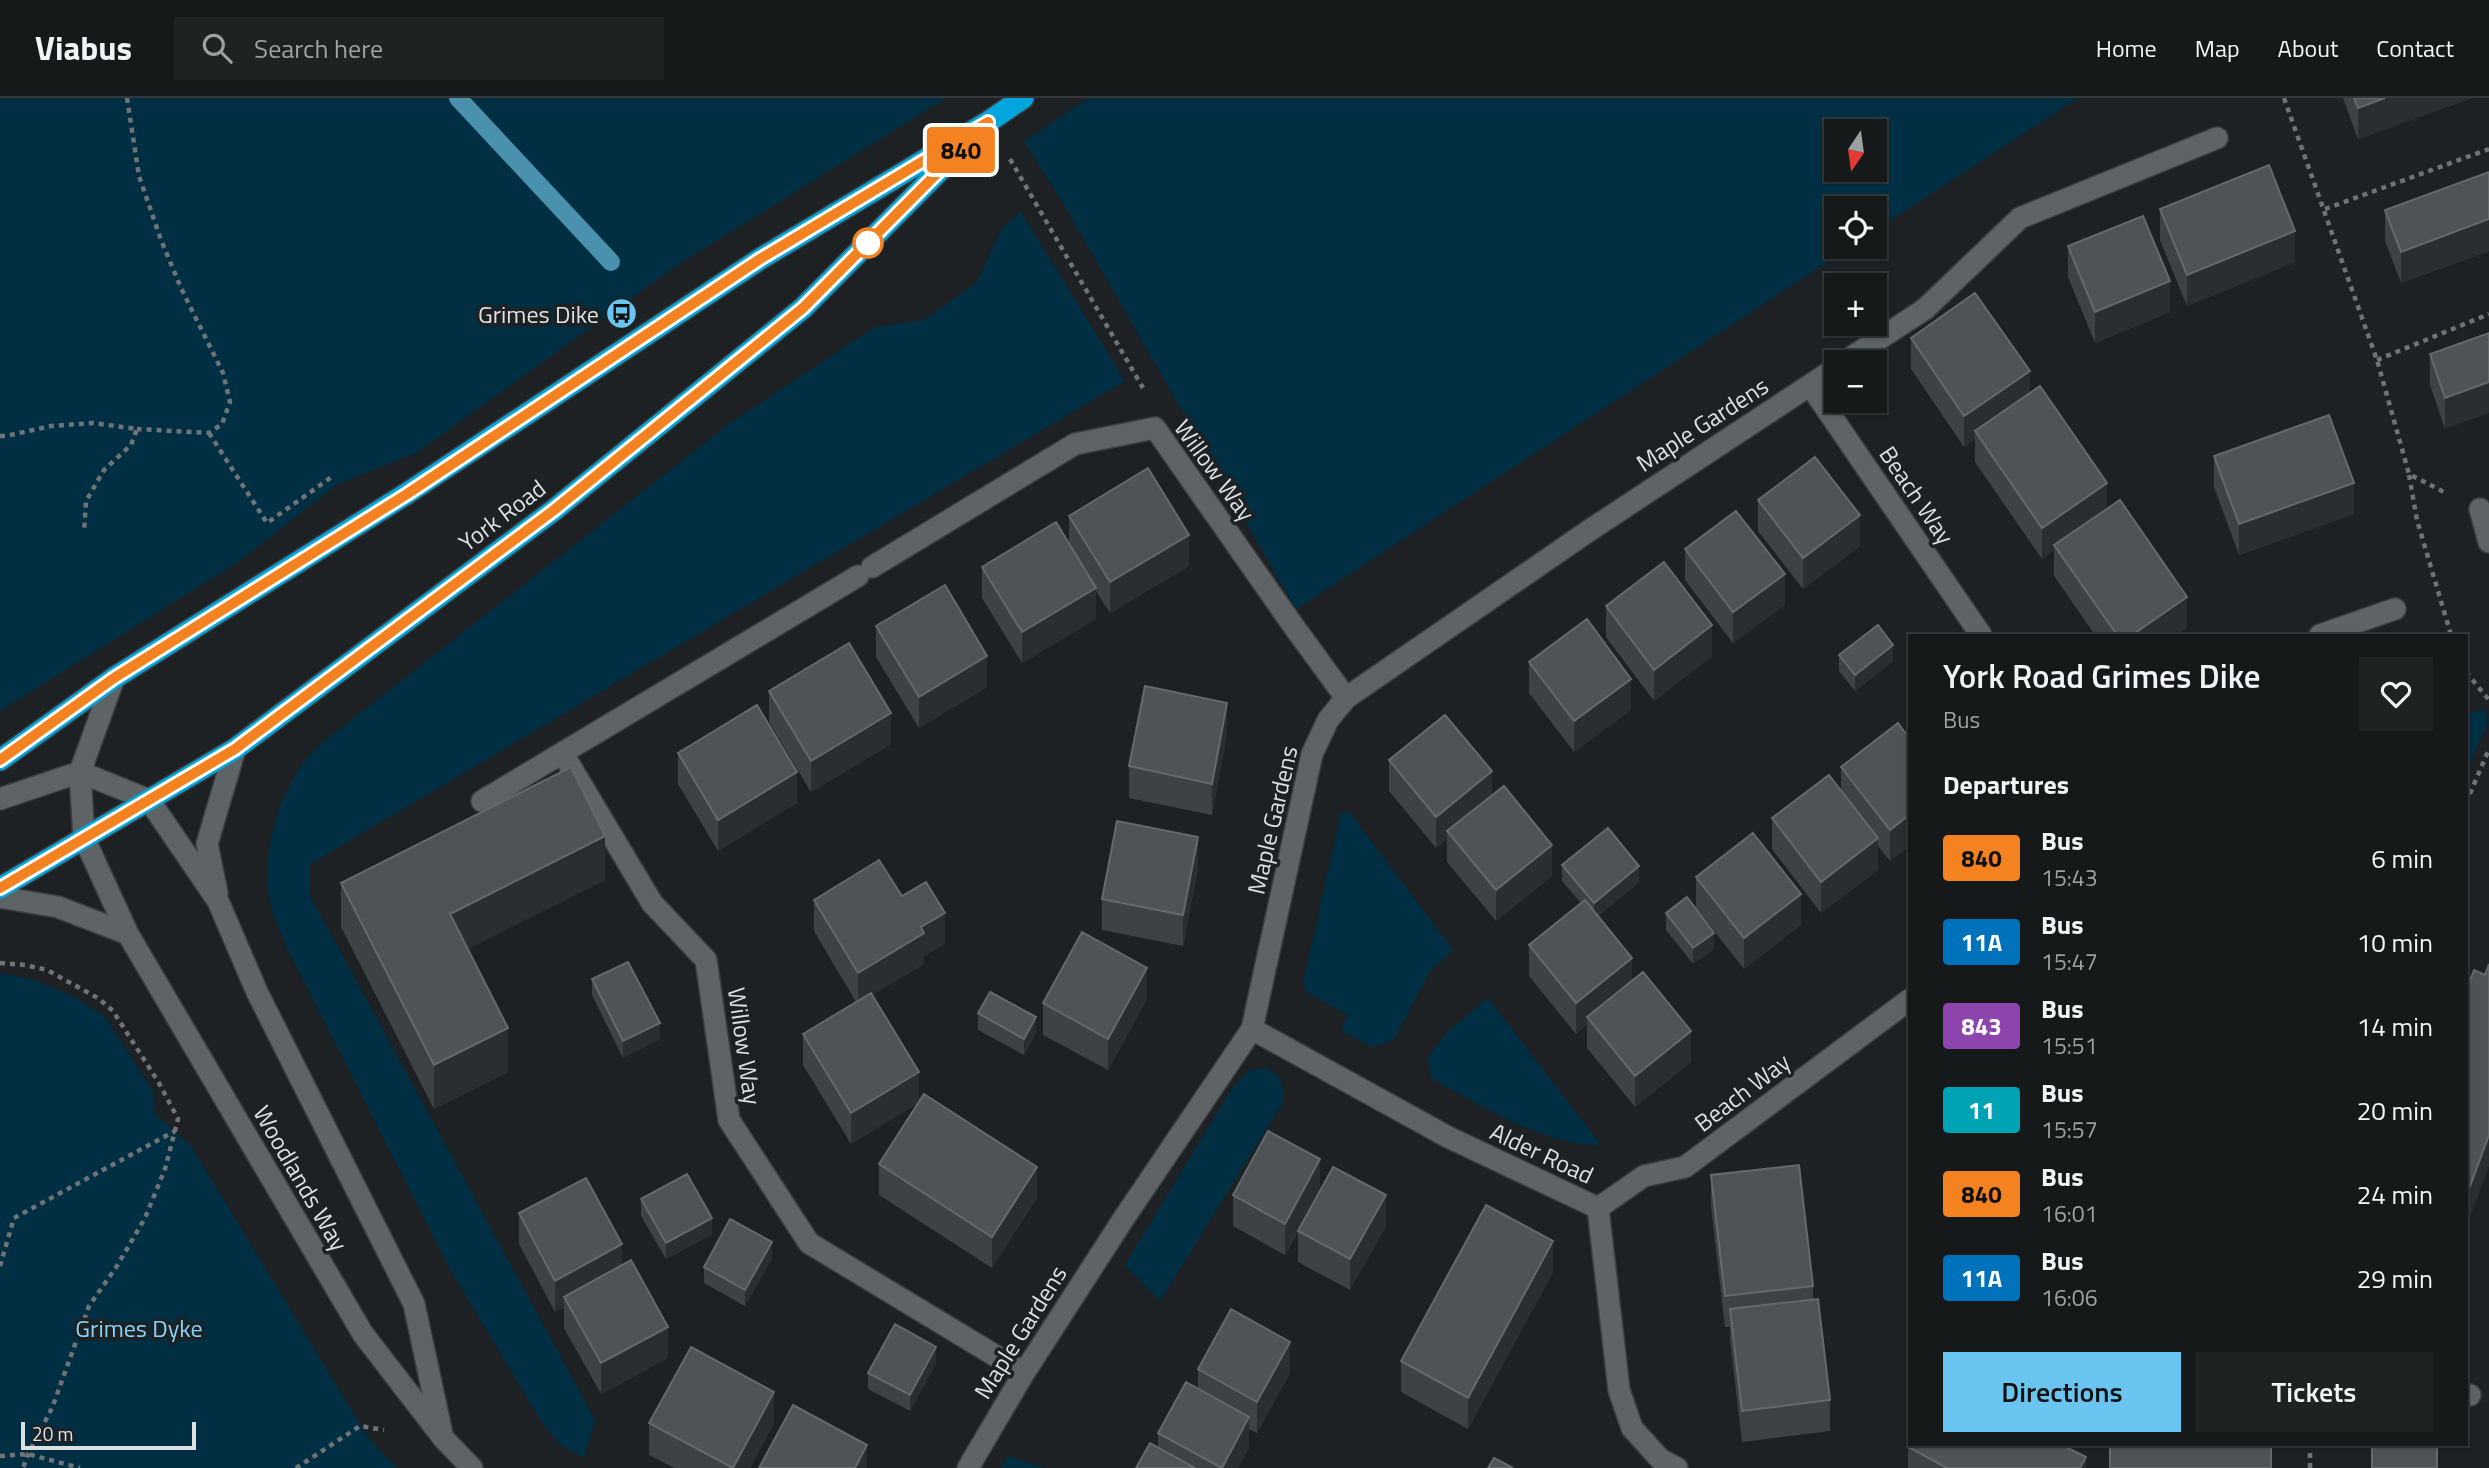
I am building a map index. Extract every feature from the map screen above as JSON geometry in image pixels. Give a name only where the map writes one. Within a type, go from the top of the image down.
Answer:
[{"type":"highway","name":"York Road","points":[[0,760],[114,678],[407,494],[760,259],[988,122],[1023,98]]},
{"type":"highway","name":"York Road","points":[[0,888],[235,749],[554,510],[803,308],[988,122]]},
{"type":"street","points":[[1862,350],[1925,309],[2020,218],[2217,138]]},
{"type":"street","name":"Maple Gardens","points":[[968,1468],[1024,1373],[1251,1029],[1312,754],[1328,720],[1346,698],[1590,530],[1824,376]]},
{"type":"street","name":"Beach Way","points":[[1810,385],[1980,634]]},
{"type":"street","name":"Willow Way","points":[[482,801],[1075,444],[1156,428],[1346,698]]},
{"type":"street","points":[[2480,509],[2489,542]]},
{"type":"street","points":[[2323,634],[2395,609]]},
{"type":"street","name":"Woodlands Way","points":[[114,678],[80,772],[85,838],[128,934],[363,1334],[444,1439],[472,1468]]},
{"type":"street","name":"Woodlands Way","points":[[218,901],[207,844],[235,749]]},
{"type":"street","name":"Willow Way","points":[[563,754],[652,904],[706,960],[729,1120],[809,1243],[1024,1373]]},
{"type":"street","points":[[0,799],[80,772],[149,800]]},
{"type":"street","name":"Woodlands Way","points":[[149,800],[218,901],[257,992],[414,1304],[444,1439]]},
{"type":"street","points":[[0,897],[58,907],[128,934]]},
{"type":"street","name":"Beach Way","points":[[1598,1208],[1644,1177],[1685,1167],[1908,1001]]},
{"type":"street","name":"Alder Road","points":[[1251,1029],[1448,1137],[1598,1208],[1619,1390],[1632,1428],[1660,1459],[1677,1468]]},
{"type":"path","points":[[0,436],[51,426],[93,422],[137,429],[209,433],[222,424],[230,402],[223,373],[181,288],[139,176],[127,98]]},
{"type":"path","points":[[2284,98],[2377,360],[2409,474],[2417,520],[2451,634]]},
{"type":"path","points":[[988,122],[1143,389],[1156,428]]},
{"type":"path","points":[[2325,209],[2489,149]]},
{"type":"path","points":[[2377,360],[2489,314]]},
{"type":"path","points":[[84,532],[86,501],[104,470],[131,445],[137,429]]},
{"type":"path","points":[[209,433],[267,523],[332,476]]},
{"type":"path","points":[[2409,474],[2480,509]]},
{"type":"path","points":[[2468,674],[2489,700]]},
{"type":"path","points":[[2468,798],[2489,749]]},
{"type":"path","points":[[0,963],[47,970],[98,998],[113,1011],[178,1119],[166,1169],[145,1218],[117,1266],[89,1306],[52,1408],[27,1454],[23,1468]]},
{"type":"path","points":[[0,1266],[14,1218],[176,1130]]},
{"type":"path","points":[[296,1468],[360,1426],[444,1439]]},
{"type":"path","points":[[2310,1446],[2310,1468]]},
{"type":"path","points":[[0,1456],[27,1454],[80,1468]]},
{"type":"green space","points":[[0,98],[946,98],[679,264],[416,453],[338,484],[238,562],[0,711]]},
{"type":"green space","points":[[1089,98],[2078,98],[1887,223],[1887,196],[1824,196],[1824,259],[1833,259],[1296,609],[1063,203],[1024,141]]},
{"type":"green space","points":[[1021,212],[1125,381],[310,864],[309,894],[595,1420],[584,1458],[561,1445],[541,1421],[450,1269],[288,950],[274,914],[268,892],[267,874],[272,836],[283,799],[300,768],[322,743],[729,424],[875,327],[924,320],[976,283],[1003,227]]},
{"type":"green space","points":[[2485,709],[2488,723],[2468,768],[2468,713]]},
{"type":"green space","points":[[1349,812],[1453,950],[1430,971],[1393,1041],[1371,1047],[1341,1030],[1348,1015],[1307,992],[1303,983],[1341,813]]},
{"type":"green space","name":"Grimes Dyke","points":[[0,973],[34,980],[73,996],[105,1017],[153,1091],[155,1114],[191,1146],[369,1439],[397,1468],[0,1468]]},
{"type":"green space","points":[[1488,998],[1601,1145],[1579,1144],[1535,1131],[1491,1111],[1431,1078],[1428,1057],[1449,1030]]},
{"type":"green space","points":[[1263,1068],[1278,1076],[1284,1090],[1283,1102],[1160,1301],[1125,1265],[1233,1087],[1249,1071]]},
{"type":"green space","points":[[1008,1456],[1044,1468],[1001,1468]]},
{"type":"building","points":[[2354,98],[2385,98],[2358,108]]},
{"type":"building","points":[[2269,165],[2295,231],[2187,275],[2160,209]]},
{"type":"building","points":[[2489,172],[2489,219],[2401,252],[2385,210]]},
{"type":"building","points":[[2143,216],[2170,281],[2095,312],[2068,246]]},
{"type":"building","points":[[1975,293],[2030,371],[1964,416],[1911,338]]},
{"type":"building","points":[[2489,333],[2489,382],[2445,398],[2430,354]]},
{"type":"building","points":[[2040,386],[2107,483],[2042,528],[1975,431]]},
{"type":"building","points":[[2329,415],[2354,483],[2239,524],[2214,456]]},
{"type":"building","points":[[1815,457],[1860,515],[1803,558],[1758,500]]},
{"type":"building","points":[[1148,468],[1189,535],[1110,582],[1069,516]]},
{"type":"building","points":[[2120,500],[2187,597],[2133,634],[2116,634],[2054,545]]},
{"type":"building","points":[[1736,511],[1785,574],[1733,612],[1685,549]]},
{"type":"building","points":[[1056,522],[1096,588],[1022,632],[982,567]]},
{"type":"building","points":[[1664,562],[1712,625],[1654,670],[1606,606]]},
{"type":"building","points":[[945,585],[987,656],[919,697],[876,626]]},
{"type":"building","points":[[1587,619],[1631,679],[1574,721],[1529,662]]},
{"type":"building","points":[[1878,625],[1893,645],[1855,675],[1839,655]]},
{"type":"building","points":[[849,643],[891,713],[811,761],[769,691]]},
{"type":"building","points":[[1145,686],[1227,703],[1212,784],[1129,766]]},
{"type":"building","points":[[757,705],[797,772],[718,820],[678,753]]},
{"type":"building","points":[[1445,715],[1492,771],[1436,817],[1389,760]]},
{"type":"building","points":[[1898,723],[1908,737],[1908,816],[1890,830],[1841,767]]},
{"type":"building","points":[[571,767],[605,836],[450,914],[508,1028],[434,1065],[341,883]]},
{"type":"building","points":[[1829,775],[1878,838],[1821,882],[1772,818]]},
{"type":"building","points":[[1504,786],[1552,845],[1496,890],[1447,831]]},
{"type":"building","points":[[1117,821],[1198,837],[1183,915],[1102,899]]},
{"type":"building","points":[[1608,828],[1639,866],[1594,903],[1562,865]]},
{"type":"building","points":[[1753,833],[1801,894],[1744,938],[1696,877]]},
{"type":"building","points":[[879,860],[902,896],[926,882],[945,913],[921,927],[924,933],[858,973],[814,900]]},
{"type":"building","points":[[1687,897],[1714,933],[1693,948],[1666,913]]},
{"type":"building","points":[[1585,900],[1632,958],[1576,1003],[1529,945]]},
{"type":"building","points":[[1082,932],[1147,968],[1108,1039],[1043,1003]]},
{"type":"building","points":[[628,962],[660,1023],[623,1041],[592,979]]},
{"type":"building","points":[[2489,964],[2489,1135],[2468,1192],[2468,986],[2474,970],[2485,975]]},
{"type":"building","points":[[1643,972],[1691,1031],[1635,1076],[1587,1017]]},
{"type":"building","points":[[990,992],[1036,1017],[1024,1039],[978,1013]]},
{"type":"building","points":[[871,993],[919,1072],[851,1113],[803,1034]]},
{"type":"building","points":[[924,1094],[1037,1167],[992,1237],[879,1164]]},
{"type":"building","points":[[1268,1131],[1320,1159],[1285,1224],[1233,1195]]},
{"type":"building","points":[[1799,1165],[1813,1286],[1725,1296],[1711,1175]]},
{"type":"building","points":[[1333,1167],[1386,1195],[1350,1259],[1298,1231]]},
{"type":"building","points":[[687,1174],[712,1218],[666,1243],[641,1199]]},
{"type":"building","points":[[586,1178],[622,1244],[555,1281],[519,1213]]},
{"type":"building","points":[[1486,1205],[1553,1241],[1468,1398],[1401,1361]]},
{"type":"building","points":[[730,1219],[772,1242],[745,1290],[704,1267]]},
{"type":"building","points":[[631,1260],[668,1327],[601,1363],[564,1297]]},
{"type":"building","points":[[1818,1299],[1830,1400],[1742,1411],[1730,1309]]},
{"type":"building","points":[[1231,1309],[1290,1342],[1257,1402],[1198,1369]]},
{"type":"building","points":[[895,1324],[936,1347],[910,1395],[868,1373]]},
{"type":"building","points":[[691,1347],[774,1392],[733,1468],[649,1423]]},
{"type":"building","points":[[1186,1382],[1249,1417],[1222,1468],[1158,1433]]},
{"type":"building","points":[[793,1405],[867,1445],[855,1468],[759,1468]]},
{"type":"building","points":[[1150,1443],[1195,1468],[1136,1468]]},
{"type":"building","points":[[2064,1446],[2086,1457],[2080,1468],[1947,1468],[1908,1447]]},
{"type":"building","points":[[2110,1446],[2271,1446],[2271,1468],[2110,1468]]},
{"type":"building","points":[[2372,1446],[2437,1446],[2437,1468],[2372,1468]]},
{"type":"building","points":[[1494,1458],[1513,1468],[1488,1468]]},
{"type":"waterway","points":[[458,98],[611,262]]},
{"type":"bus line","name":"840","points":[[0,760],[114,678],[407,494],[760,259],[988,122],[803,308],[554,510],[235,749],[0,888]]},
{"type":"place","name":"Grimes Dike","points":[[622,314]]}]
